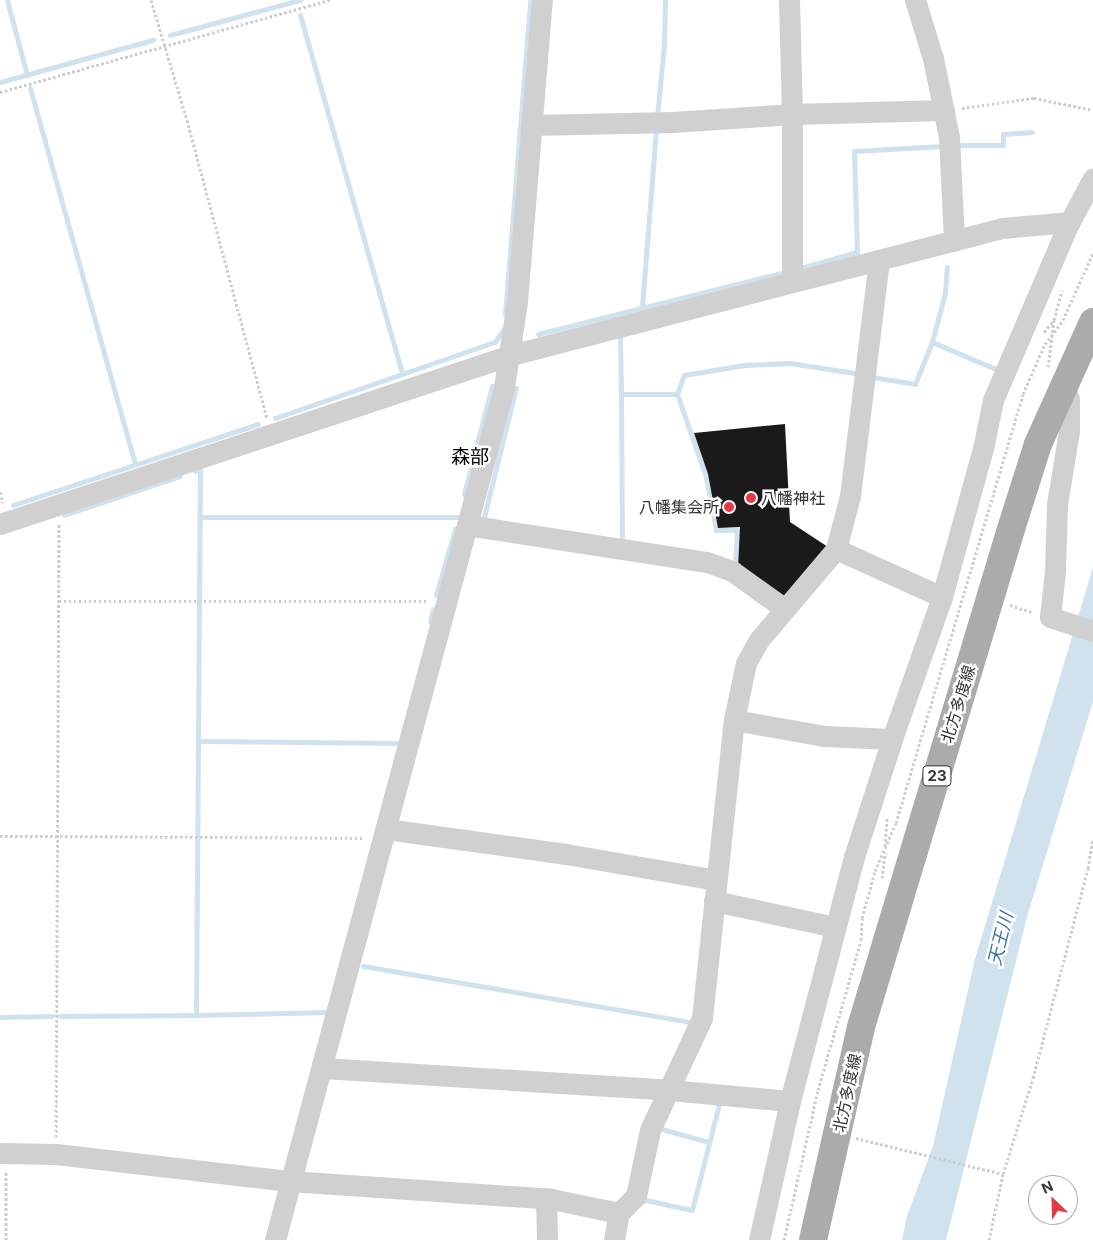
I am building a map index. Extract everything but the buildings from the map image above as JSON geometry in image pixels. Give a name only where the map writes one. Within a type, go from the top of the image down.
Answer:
[{"type":"main road","name":"北方多度線","points":[[813,1240],[862,1027],[989,600],[1056,381],[1093,322]]},
{"type":"street","points":[[275,1240],[323,1068],[511,355],[542,0]]},
{"type":"street","points":[[789,0],[792,114],[792,281]]},
{"type":"street","points":[[915,0],[933,58],[949,137],[954,241]]},
{"type":"street","points":[[531,125],[673,122],[792,114],[944,110]]},
{"type":"street","points":[[759,1240],[790,1101],[854,858],[892,739],[942,597],[984,444],[993,400],[1070,222],[1093,178]]},
{"type":"street","points":[[0,524],[511,355],[1002,228],[1070,222]]},
{"type":"street","points":[[614,1240],[619,1213],[636,1196],[650,1130],[702,1018],[734,720],[746,663],[758,640],[836,549],[850,496],[879,260]]},
{"type":"street","points":[[1056,381],[1069,399],[1069,432],[1057,504],[1055,571],[1059,620],[1093,630]]},
{"type":"street","points":[[467,525],[707,562],[732,571],[786,609]]},
{"type":"street","points":[[836,549],[942,597]]},
{"type":"street","points":[[734,720],[824,736],[892,739]]},
{"type":"street","points":[[385,834],[566,854],[716,880]]},
{"type":"street","points":[[714,901],[835,927]]},
{"type":"street","points":[[323,1068],[669,1090],[790,1101]]},
{"type":"street","points":[[3,1153],[56,1154],[290,1181],[546,1198],[619,1213]]},
{"type":"street","points":[[546,1198],[547,1240]]},
{"type":"path","points":[[151,0],[187,120],[271,433]]},
{"type":"path","points":[[0,92],[330,0]]},
{"type":"path","points":[[944,110],[1034,98],[1093,110]]},
{"type":"path","points":[[784,1240],[818,1090],[861,940],[862,918],[875,871],[896,823],[1023,394],[1046,344],[1063,320],[1093,253]]},
{"type":"path","points":[[1056,381],[1054,320],[1064,282]]},
{"type":"path","points":[[56,1154],[59,505]]},
{"type":"path","points":[[989,600],[1059,620]]},
{"type":"path","points":[[59,601],[447,601]]},
{"type":"path","points":[[881,887],[888,813]]},
{"type":"path","points":[[0,836],[385,834]]},
{"type":"path","points":[[989,1240],[1003,1174],[1033,1078],[1088,868],[1093,838]]},
{"type":"path","points":[[838,1134],[1003,1174]]},
{"type":"path","points":[[3,1153],[6,1240]]},
{"type":"water","name":"天王川","points":[[1093,567],[1093,702],[1027,917],[946,1240],[902,1240],[907,1216],[933,1146],[975,959]]},
{"type":"waterway","points":[[7,0],[27,75]]},
{"type":"waterway","points":[[170,35],[300,0]]},
{"type":"waterway","points":[[505,314],[530,0]]},
{"type":"waterway","points":[[657,117],[664,44],[665,0]]},
{"type":"waterway","points":[[300,15],[402,374]]},
{"type":"waterway","points":[[0,82],[153,40]]},
{"type":"waterway","points":[[30,88],[135,464]]},
{"type":"waterway","points":[[642,307],[656,128]]},
{"type":"waterway","points":[[955,145],[1003,145],[1003,134],[1032,132]]},
{"type":"waterway","points":[[804,267],[857,252],[854,151],[943,146]]},
{"type":"waterway","points":[[872,377],[915,384],[932,342],[945,293],[947,267]]},
{"type":"waterway","points":[[538,334],[784,272]]},
{"type":"waterway","points":[[275,418],[495,342],[504,328]]},
{"type":"waterway","points":[[620,337],[621,394]]},
{"type":"waterway","points":[[932,342],[996,369]]},
{"type":"waterway","points":[[620,541],[622,541],[621,394],[677,394],[684,375],[744,365],[790,363],[861,374]]},
{"type":"waterway","points":[[464,494],[492,386]]},
{"type":"waterway","points":[[488,521],[484,517],[516,388],[512,388]]},
{"type":"waterway","points":[[677,394],[706,477],[716,530],[737,530],[735,565]]},
{"type":"waterway","points":[[13,505],[258,424]]},
{"type":"waterway","points":[[195,471],[200,469],[196,1015],[328,1012],[327,1015]]},
{"type":"waterway","points":[[64,515],[180,476]]},
{"type":"waterway","points":[[200,517],[458,517]]},
{"type":"waterway","points":[[436,595],[455,529]]},
{"type":"waterway","points":[[430,621],[433,609]]},
{"type":"waterway","points":[[198,741],[399,743]]},
{"type":"waterway","points":[[363,966],[691,1022],[689,1026]]},
{"type":"waterway","points":[[60,1016],[196,1015]]},
{"type":"waterway","points":[[0,1017],[52,1016]]},
{"type":"waterway","points":[[641,1199],[692,1210],[720,1100]]},
{"type":"waterway","points":[[658,1128],[709,1142]]},
{"type":"place","name":"八幡神社","points":[[751,498]]},
{"type":"place","name":"八幡集会所","points":[[729,507]]},
{"type":"district","name":"森部","points":[[470,457]]}]
